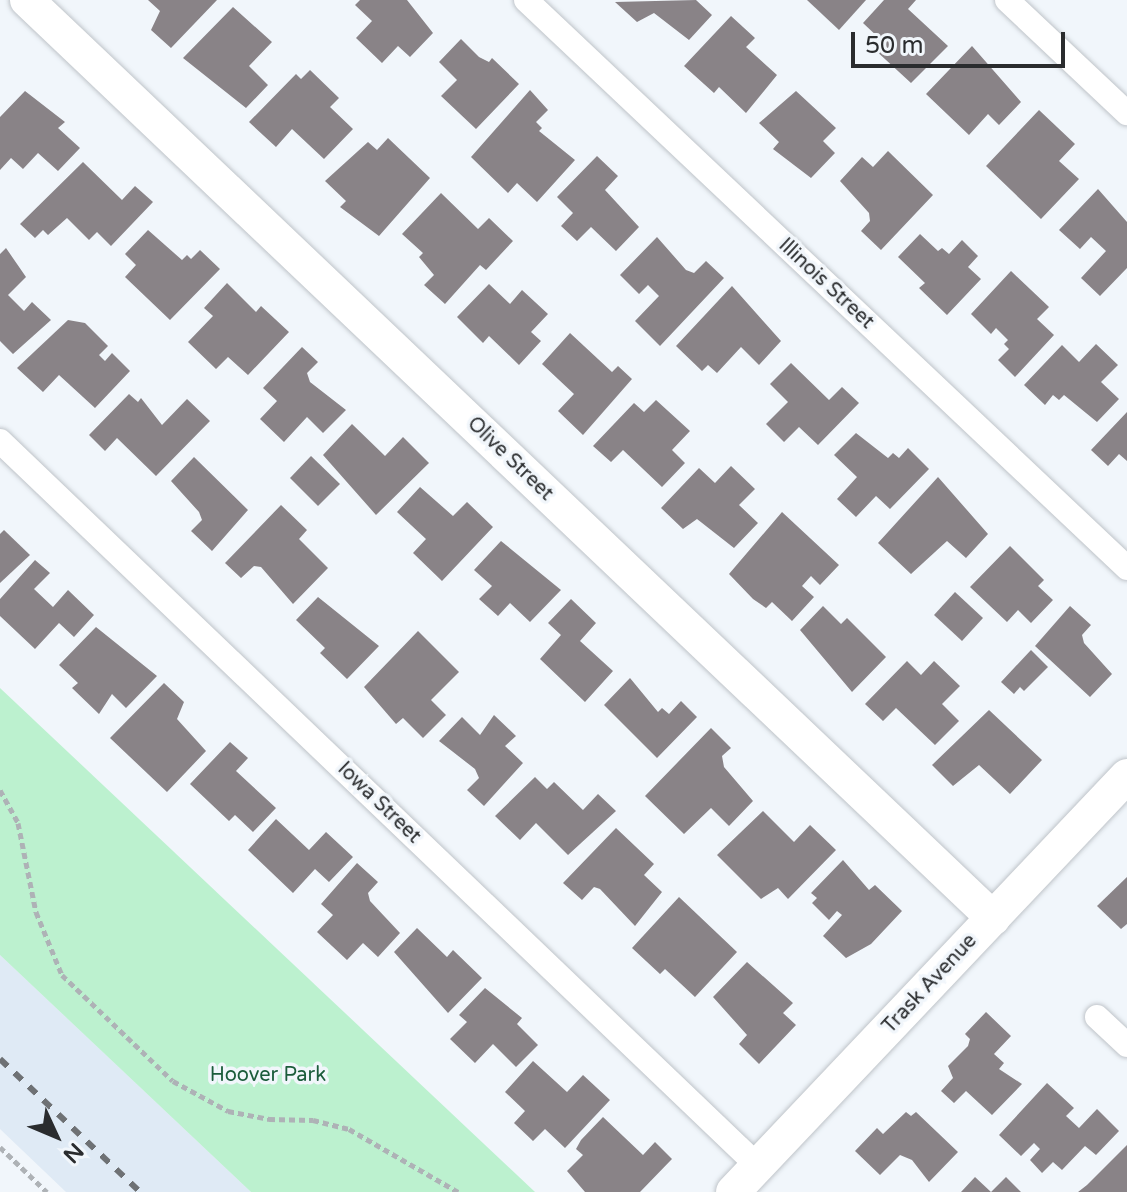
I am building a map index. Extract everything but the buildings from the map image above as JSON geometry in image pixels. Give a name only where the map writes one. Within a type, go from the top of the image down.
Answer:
[{"type":"street","name":"Olive Street","points":[[27,0],[993,918]]},
{"type":"street","name":"Illinois Street","points":[[526,0],[1127,568]]},
{"type":"street","points":[[1007,0],[1127,113]]},
{"type":"street","name":"Iowa Street","points":[[0,441],[758,1166]]},
{"type":"street","name":"Trask Avenue","points":[[733,1192],[1127,776]]},
{"type":"street","points":[[1097,1017],[1127,1045]]},
{"type":"path","points":[[0,790],[18,823],[36,912],[62,975],[173,1081],[228,1111],[349,1129],[458,1192]]},
{"type":"path","points":[[0,1147],[47,1192]]},
{"type":"shaded area","points":[[0,955],[251,1192],[66,1192],[0,1129]]},
{"type":"green space","name":"Hoover Park","points":[[0,688],[535,1192],[251,1192],[0,955]]},
{"type":"railway","points":[[0,1059],[140,1192]]}]
